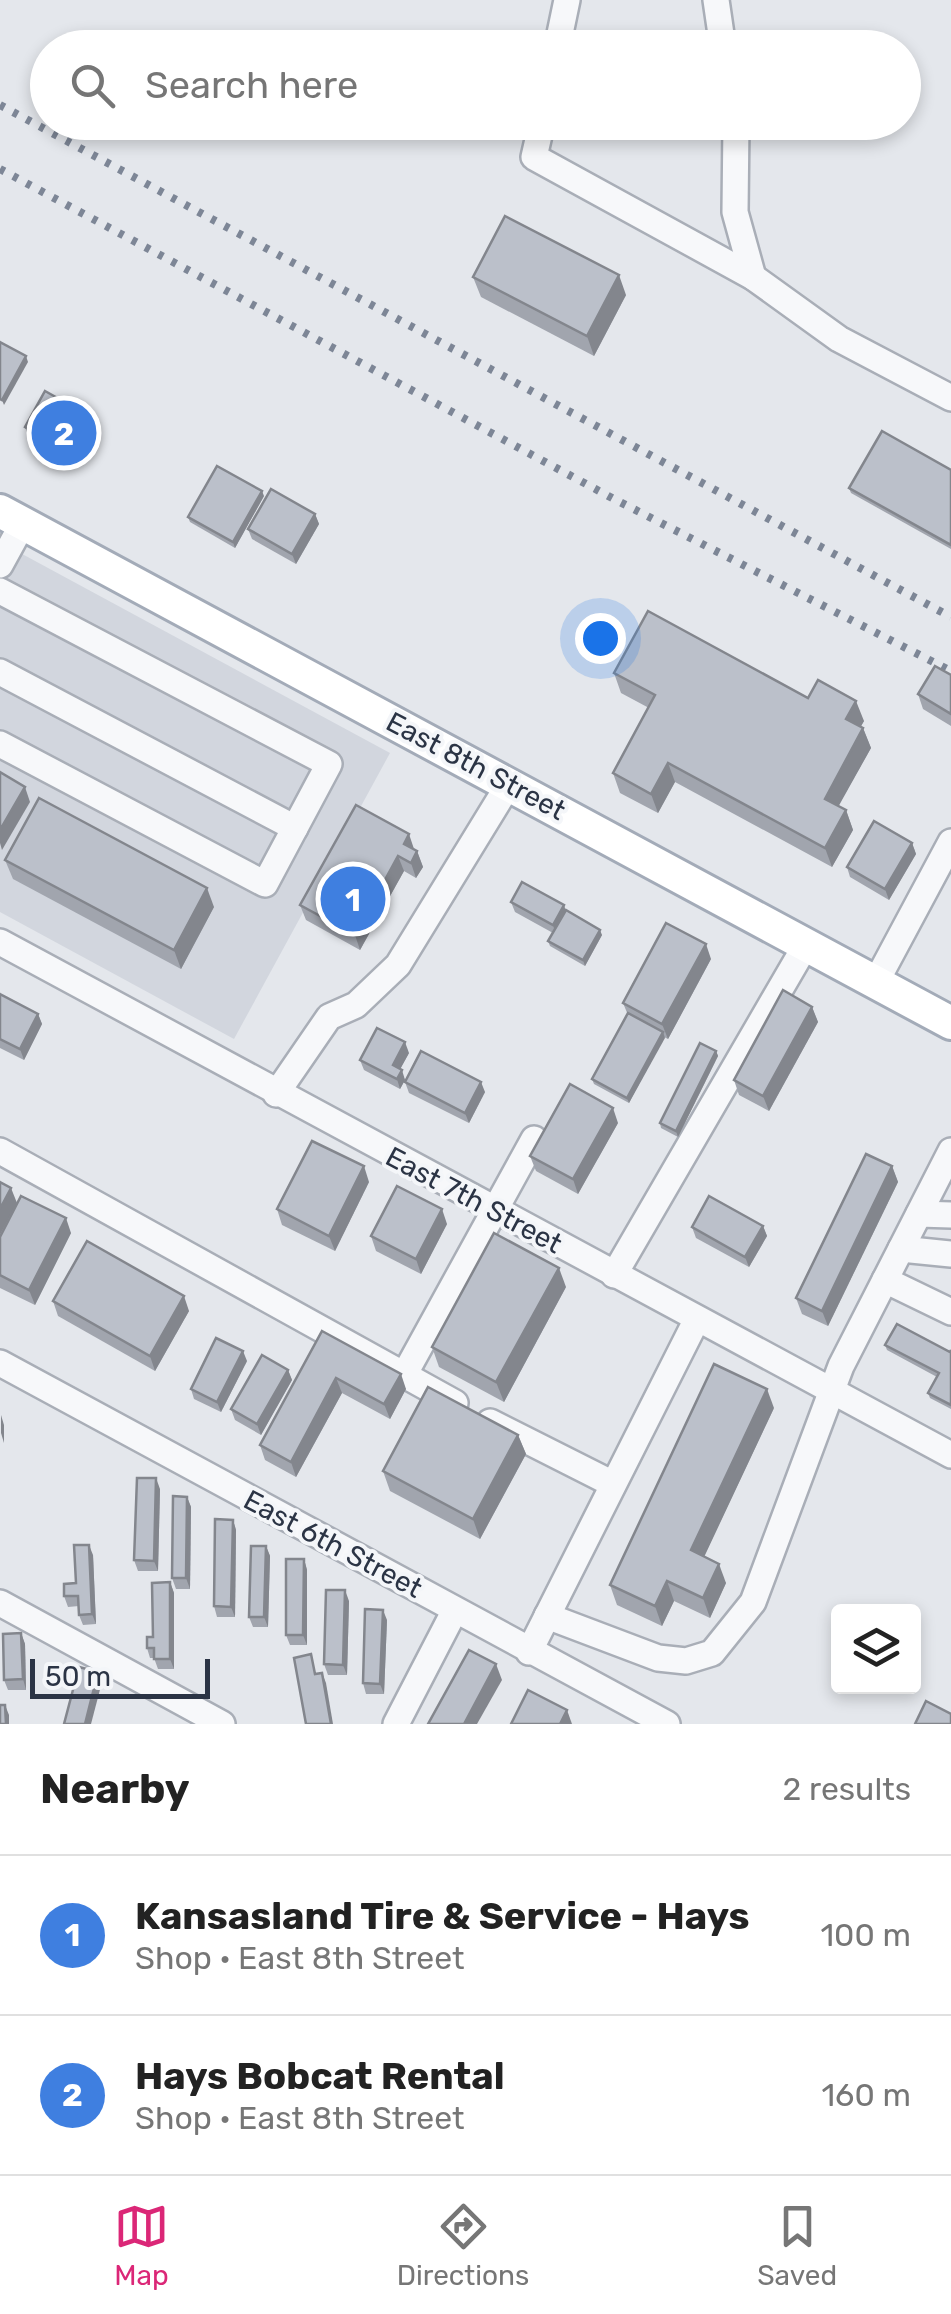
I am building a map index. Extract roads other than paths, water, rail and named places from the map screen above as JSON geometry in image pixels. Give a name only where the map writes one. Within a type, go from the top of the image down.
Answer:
[{"type":"main road","name":"East 8th Street","points":[[12,517],[951,1023]]},
{"type":"street","points":[[561,30],[567,0]]},
{"type":"street","points":[[716,0],[721,30]]},
{"type":"street","points":[[538,140],[534,157],[753,277],[839,339],[951,398]]},
{"type":"street","points":[[736,140],[735,212],[753,277]]},
{"type":"street","points":[[0,565],[12,517]]},
{"type":"street","points":[[0,590],[329,764],[265,884],[0,744]]},
{"type":"street","points":[[0,672],[295,828]]},
{"type":"street","points":[[276,1094],[329,1018],[356,1006],[398,965],[509,784]]},
{"type":"street","points":[[876,982],[951,842]]},
{"type":"street","name":"East 7th Street","points":[[0,942],[951,1455]]},
{"type":"street","points":[[614,1275],[807,944]]},
{"type":"street","points":[[403,1377],[534,1138]]},
{"type":"street","points":[[547,1616],[658,1658],[686,1661],[712,1653],[752,1602],[832,1392],[951,1151]]},
{"type":"street","points":[[0,1152],[403,1377],[613,1484]]},
{"type":"street","points":[[919,1214],[951,1216]]},
{"type":"street","points":[[901,1249],[951,1254]]},
{"type":"street","points":[[885,1280],[951,1312]]},
{"type":"street","points":[[529,1652],[696,1319]]},
{"type":"street","name":"East 6th Street","points":[[0,1363],[667,1724]]},
{"type":"street","points":[[0,1603],[222,1724]]},
{"type":"street","points":[[396,1724],[456,1610]]},
{"type":"railway","points":[[0,105],[30,121]]},
{"type":"railway","points":[[65,140],[951,617]]},
{"type":"railway","points":[[0,169],[614,499],[951,671]]},
{"type":"place","name":"Hays Bobcat Rental","points":[[64,433]]},
{"type":"place","name":"Kansasland Tire & Service - Hays","points":[[353,899]]}]
